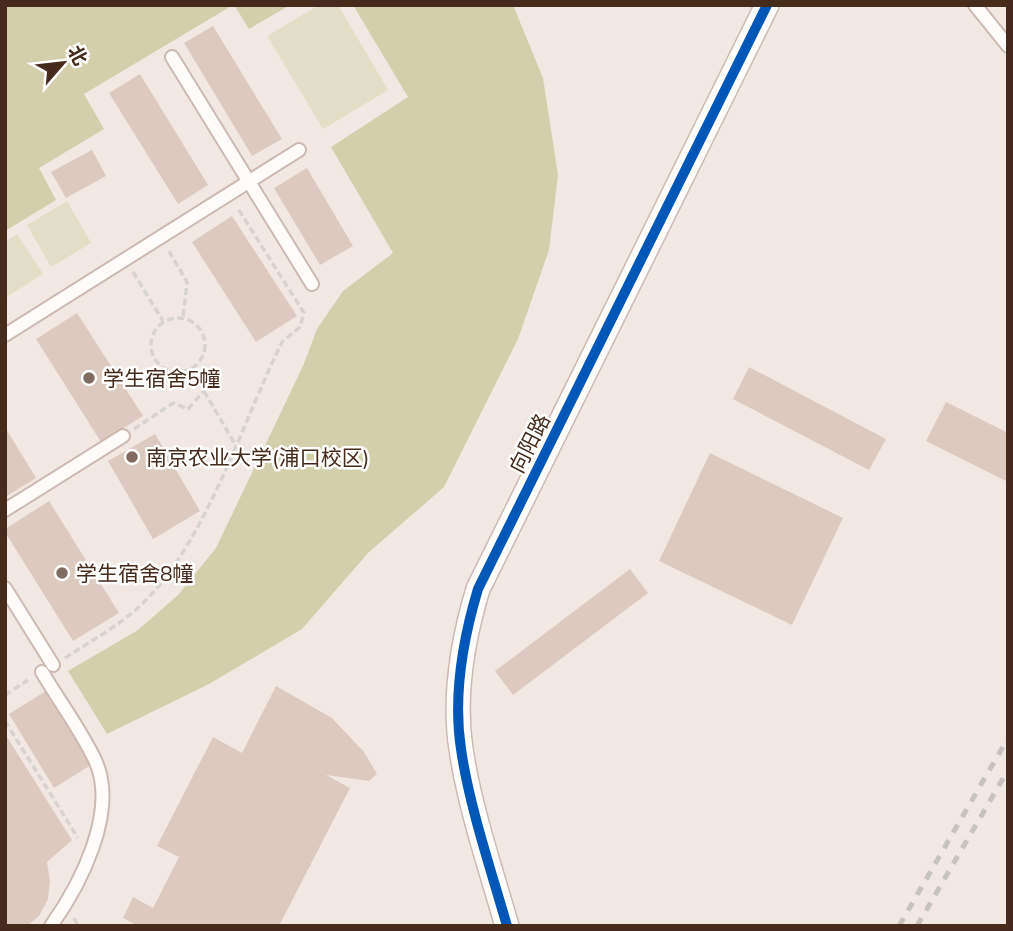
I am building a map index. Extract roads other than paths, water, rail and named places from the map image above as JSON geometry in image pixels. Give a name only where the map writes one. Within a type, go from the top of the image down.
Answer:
[{"type":"street","name":"向阳路","points":[[507,926],[461,749],[462,657],[472,610],[488,568],[767,5]]},
{"type":"lane","points":[[975,5],[1008,46]]},
{"type":"lane","points":[[172,57],[312,284]]},
{"type":"lane","points":[[5,335],[299,150]]},
{"type":"lane","points":[[5,510],[129,432]]},
{"type":"lane","points":[[5,588],[96,761],[103,790],[101,817],[78,887],[51,926]]},
{"type":"railway","points":[[899,926],[1008,738]]},
{"type":"railway","points":[[917,926],[1008,770]]},
{"type":"place","name":"学生宿舍5幢","points":[[89,378]]},
{"type":"place","name":"南京农业大学(浦口校区)","points":[[132,457]]},
{"type":"place","name":"学生宿舍8幢","points":[[62,573]]}]
